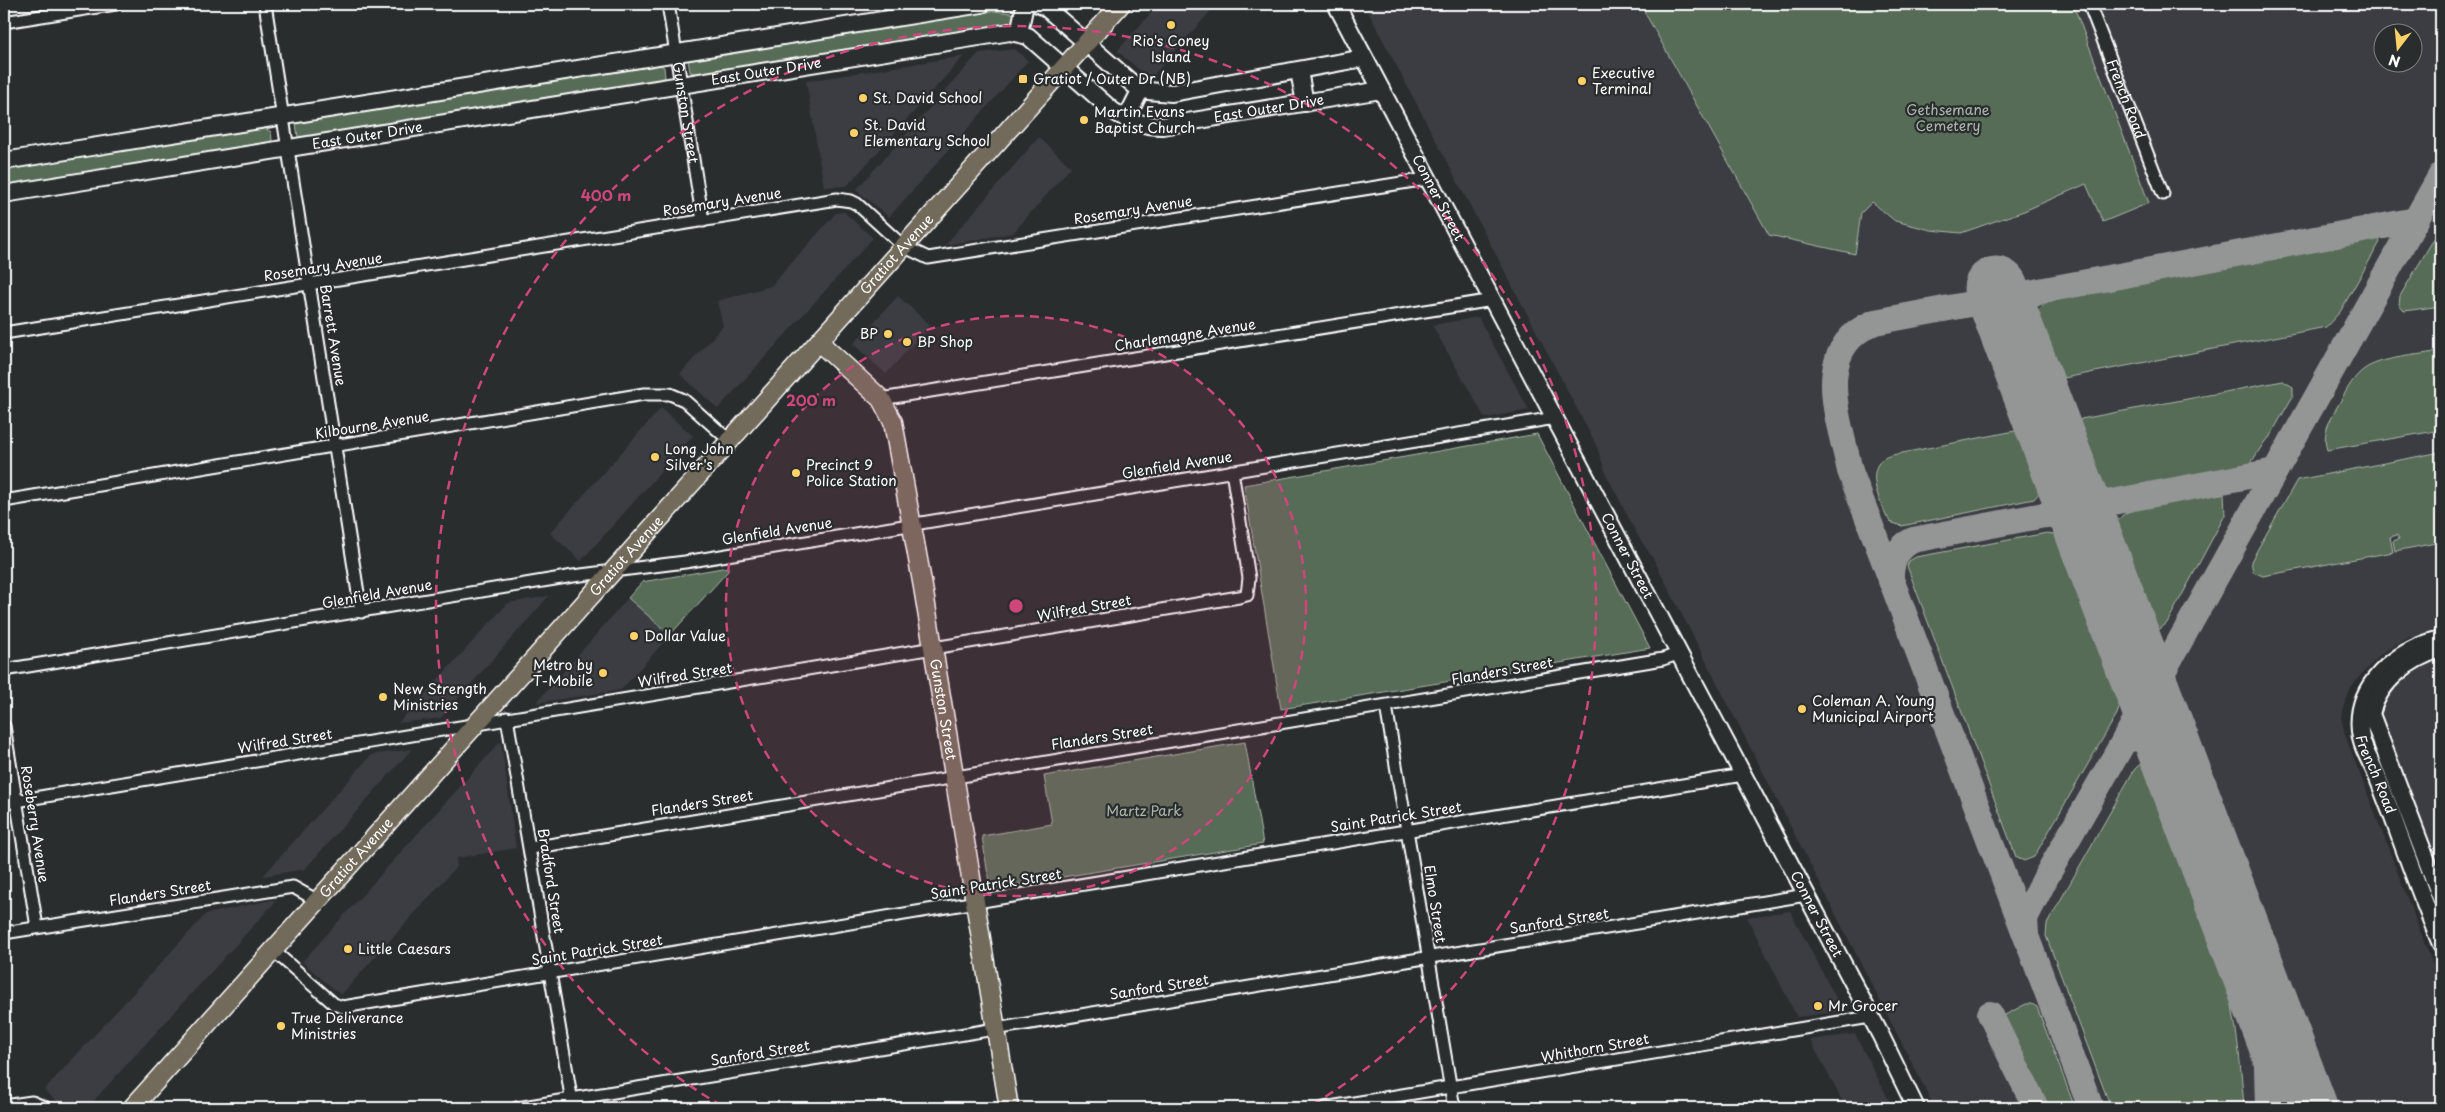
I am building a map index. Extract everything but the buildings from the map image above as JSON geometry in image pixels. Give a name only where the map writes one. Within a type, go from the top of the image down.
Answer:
[{"type":"main road","name":"Gratiot Avenue","points":[[132,1108],[1121,4]]},
{"type":"main road","name":"Gunston Street","points":[[819,342],[881,399],[893,422],[912,524],[1009,1108]]},
{"type":"street","points":[[4,22],[116,4]]},
{"type":"street","name":"Barrett Avenue","points":[[265,4],[361,612]]},
{"type":"street","name":"Gunston Street","points":[[668,4],[703,221]]},
{"type":"street","points":[[4,160],[982,4]]},
{"type":"street","points":[[1019,33],[1025,4]]},
{"type":"street","points":[[1038,4],[1045,7],[1134,85],[1141,89],[1159,93],[1172,93],[1364,58]]},
{"type":"street","name":"Conner Street","points":[[1336,4],[1743,775],[1916,1108]]},
{"type":"street","name":"French Road","points":[[2089,4],[2163,194]]},
{"type":"street","name":"East Outer Drive","points":[[4,194],[682,83],[1010,32],[1019,33],[1036,42],[1113,111],[1126,119],[1143,125],[1163,126],[1381,90]]},
{"type":"street","points":[[1299,71],[1305,103]]},
{"type":"street","points":[[1126,119],[1141,89]]},
{"type":"street","name":"Rosemary Avenue","points":[[4,333],[842,199],[857,204],[904,246],[928,258],[1427,179]]},
{"type":"street","name":"Charlemagne Avenue","points":[[881,399],[1493,300]]},
{"type":"street","name":"Kilbourne Avenue","points":[[4,502],[663,393],[684,400],[730,441]]},
{"type":"street","name":"Glenfield Avenue","points":[[4,670],[615,570],[685,562],[1555,418]]},
{"type":"street","name":"Wilfred Street","points":[[4,803],[507,718],[933,650],[1247,594],[1250,578],[1232,472]]},
{"type":"street","name":"French Road","points":[[2441,639],[2423,643],[2406,651],[2383,669],[2365,698],[2360,713],[2360,727],[2369,762],[2378,778],[2415,882],[2441,944]]},
{"type":"street","points":[[2441,649],[2426,654],[2395,675],[2377,696],[2371,714],[2441,898]]},
{"type":"street","name":"Flanders Street","points":[[531,848],[1664,659],[1678,654]]},
{"type":"street","name":"Elmo Street","points":[[1386,706],[1454,1108]]},
{"type":"street","name":"Bradford Street","points":[[507,718],[531,848],[572,1104]]},
{"type":"street","name":"Roseberry Avenue","points":[[4,726],[37,927]]},
{"type":"street","name":"Saint Patrick Street","points":[[274,951],[334,1004],[342,1007],[1743,775]]},
{"type":"street","name":"Flanders Street","points":[[4,933],[294,887],[318,901]]},
{"type":"street","name":"Sanford Street","points":[[517,1108],[572,1104],[996,1029],[1806,895]]},
{"type":"street","name":"Whithorn Street","points":[[1324,1108],[1870,1017]]},
{"type":"street","points":[[4,1106],[32,1102],[46,1108]]},
{"type":"shaded area","points":[[1159,4],[1217,4],[1150,79],[1117,51]]},
{"type":"shaded area","name":"Coleman A. Young Municipal Airport","points":[[1364,4],[1640,4],[1769,235],[1855,254],[1861,213],[1872,202],[1895,221],[1931,230],[1961,233],[2024,211],[2086,184],[2148,203],[2073,4],[2441,4],[2441,632],[2407,638],[2382,653],[2351,688],[2341,717],[2345,735],[2441,986],[2441,1108],[1935,1108],[1654,560],[1638,536],[1607,476],[1596,445]]},
{"type":"shaded area","points":[[1015,49],[1028,61],[889,217],[856,190],[979,53]]},
{"type":"shaded area","name":"St. David Elementary School","points":[[964,56],[847,186],[824,187],[806,81]]},
{"type":"shaded area","points":[[1039,137],[1071,167],[1013,233],[945,245]]},
{"type":"shaded area","points":[[844,212],[873,238],[718,409],[680,374],[723,326],[717,301],[771,286],[836,213]]},
{"type":"shaded area","points":[[898,296],[930,325],[886,374],[853,344]]},
{"type":"shaded area","points":[[1478,317],[1529,410],[1485,418],[1432,325]]},
{"type":"shaded area","points":[[661,408],[693,436],[581,561],[550,533]]},
{"type":"shaded area","points":[[549,596],[441,718],[398,723],[508,603]]},
{"type":"shaded area","points":[[628,598],[670,635],[621,690],[536,703]]},
{"type":"shaded area","points":[[2441,658],[2441,884],[2375,709],[2404,673],[2425,661]]},
{"type":"shaded area","points":[[501,741],[516,848],[456,858],[457,866],[341,995],[302,962]]},
{"type":"shaded area","points":[[412,749],[305,869],[263,876],[371,755]]},
{"type":"shaded area","points":[[272,900],[276,901],[87,1108],[64,1108],[44,1090],[206,914]]},
{"type":"shaded area","points":[[1790,911],[1843,1011],[1797,1017],[1747,917]]},
{"type":"shaded area","points":[[1855,1034],[1893,1108],[1846,1108],[1810,1040]]},
{"type":"green space","name":"Gethsemane Cemetery","points":[[1640,4],[2073,4],[2149,203],[2103,222],[2086,184],[2024,211],[1961,233],[1931,230],[1895,221],[1872,202],[1861,213],[1855,254],[1769,235]]},
{"type":"green space","points":[[994,11],[1012,13],[1015,15],[1014,22],[1000,27],[700,74],[690,72],[688,60],[693,58]]},
{"type":"green space","points":[[660,65],[664,67],[665,77],[663,80],[305,138],[298,137],[296,124],[301,122]]},
{"type":"green space","points":[[265,128],[271,132],[272,140],[268,143],[4,187],[4,170]]},
{"type":"green space","points":[[2441,227],[2441,306],[2404,311],[2399,305],[2400,296]]},
{"type":"green space","points":[[2379,239],[2380,242],[2340,312],[2326,327],[2054,380],[2036,336],[2036,315],[2041,307],[2051,301]]},
{"type":"green space","points":[[2441,351],[2441,430],[2327,450],[2325,438],[2329,423],[2348,387],[2363,370],[2379,362]]},
{"type":"green space","points":[[2283,381],[2293,387],[2293,396],[2269,438],[2265,441],[2249,466],[2113,491],[2104,489],[2092,477],[2083,458],[2074,430],[2081,419]]},
{"type":"green space","points":[[2015,431],[2030,441],[2044,479],[2042,490],[2034,499],[1902,526],[1890,522],[1875,485],[1877,466],[1882,459],[1892,455]]},
{"type":"green space","points":[[1537,434],[1650,648],[1281,709],[1244,485]]},
{"type":"green space","points":[[2441,452],[2441,542],[2395,551],[2393,541],[2399,539],[2397,535],[2390,537],[2393,552],[2263,576],[2253,572],[2251,561],[2297,480]]},
{"type":"green space","points":[[2224,493],[2225,515],[2167,623],[2160,629],[2150,628],[2115,536],[2115,527],[2119,519],[2133,510]]},
{"type":"green space","points":[[2047,533],[2060,535],[2069,545],[2122,685],[2119,686],[2121,702],[2117,714],[2034,857],[2024,861],[2016,857],[1907,566],[1909,561],[1916,557]]},
{"type":"green space","points":[[728,567],[728,571],[670,635],[628,598],[642,582]]},
{"type":"green space","name":"Martz Park","points":[[1245,742],[1263,844],[990,889],[982,836],[1052,824],[1044,776]]},
{"type":"green space","points":[[2140,764],[2152,765],[2211,922],[2233,1009],[2240,1058],[2244,1108],[2111,1108],[2046,936],[2047,924],[2134,770]]},
{"type":"green space","points":[[2026,1004],[2032,1004],[2037,1007],[2075,1108],[2046,1108],[2008,1029],[2004,1020],[2005,1015]]},
{"type":"taxiway","points":[[2026,935],[2025,918],[2047,875],[2441,175]]},
{"type":"taxiway","points":[[2091,1108],[1850,471],[1840,429],[1834,387],[1836,367],[1842,349],[1855,334],[1875,322],[2416,220]]},
{"type":"taxiway","points":[[2010,326],[2013,314],[2019,304],[2038,292]]},
{"type":"taxiway","points":[[1891,581],[1895,557],[1902,547],[1913,540],[2275,471]]},
{"type":"taxiway","points":[[2046,515],[2064,520],[2078,530],[2089,543],[2097,559]]},
{"type":"taxiway","points":[[2124,741],[2143,738],[2158,743],[2168,752],[2181,779]]},
{"type":"taxiway","points":[[2255,977],[2266,1029],[2268,1108]]},
{"type":"taxiway","points":[[1990,1014],[2036,1108]]},
{"type":"runway","points":[[1996,289],[2305,1108]]},
{"type":"place","name":"Rio's Coney Island","points":[[1171,25]]},
{"type":"place","name":"Gratiot / Outer Dr (NB)","points":[[1023,79]]},
{"type":"place","name":"Executive Terminal","points":[[1582,81]]},
{"type":"place","name":"St. David School","points":[[863,98]]},
{"type":"place","name":"Martin Evans Baptist Church","points":[[1084,120]]},
{"type":"place","name":"St. David Elementary School","points":[[854,133]]},
{"type":"place","name":"BP","points":[[888,334]]},
{"type":"place","name":"BP Shop","points":[[907,342]]},
{"type":"place","name":"Long John Silver's","points":[[655,457]]},
{"type":"place","name":"Precinct 9 Police Station","points":[[796,473]]},
{"type":"place","name":"Dollar Value","points":[[634,636]]},
{"type":"place","name":"Metro by T-Mobile","points":[[603,673]]},
{"type":"place","name":"New Strength Ministries","points":[[383,697]]},
{"type":"place","name":"Coleman A. Young Municipal Airport","points":[[1802,709]]},
{"type":"place","name":"Little Caesars","points":[[348,949]]},
{"type":"place","name":"Mr Grocer","points":[[1818,1006]]},
{"type":"place","name":"True Deliverance Ministries","points":[[281,1026]]}]
